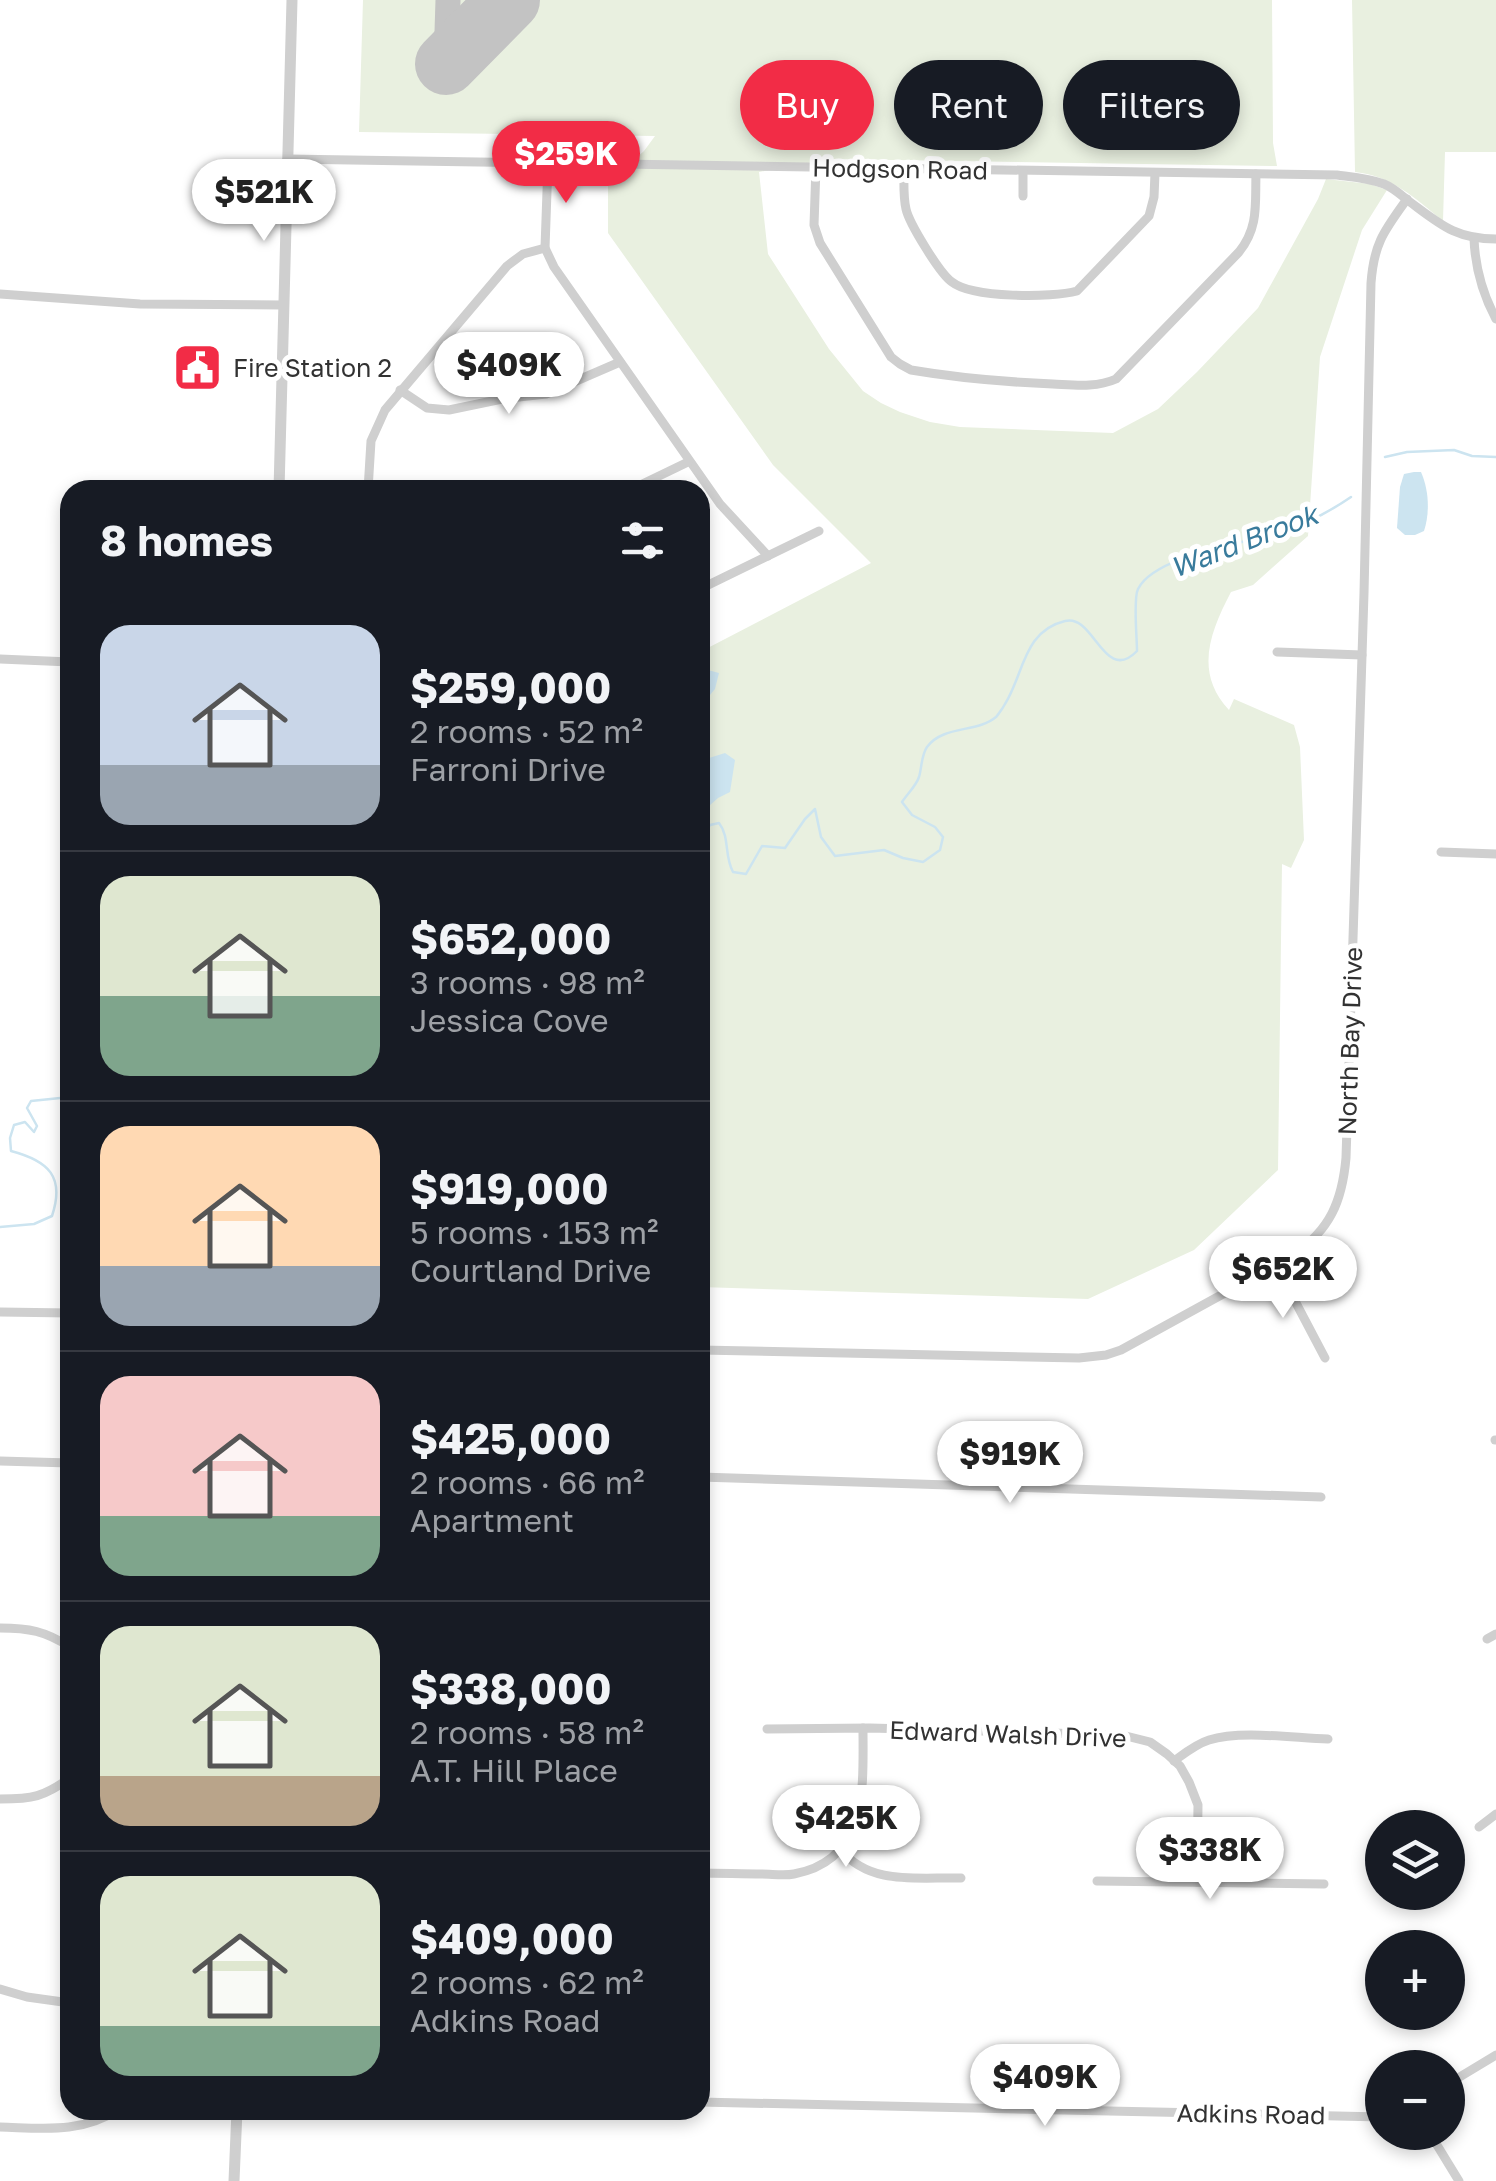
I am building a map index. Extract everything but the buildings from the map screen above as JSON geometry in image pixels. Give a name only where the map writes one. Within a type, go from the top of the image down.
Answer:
[{"type":"street","points":[[279,480],[292,0]]},
{"type":"street","name":"Hodgson Road","points":[[287,160],[1337,176],[1383,184],[1448,230],[1474,238],[1496,239]]},
{"type":"street","points":[[548,164],[545,248],[554,267],[702,480]]},
{"type":"street","points":[[816,168],[814,225],[820,243],[891,357],[911,370],[989,381],[1085,385],[1116,379],[1240,252],[1254,222],[1256,174]]},
{"type":"street","points":[[904,169],[908,216],[949,280],[965,289],[1008,294],[1077,291],[1150,216],[1155,173]]},
{"type":"street","points":[[1023,171],[1023,196]]},
{"type":"street","name":"North Bay Drive","points":[[710,1350],[1092,1358],[1121,1350],[1276,1265],[1312,1242],[1334,1212],[1343,1189],[1346,1158],[1373,257],[1380,237],[1406,199]]},
{"type":"street","points":[[1474,238],[1476,271],[1496,319]]},
{"type":"street","points":[[369,480],[374,431],[390,402],[507,266],[523,254],[545,248]]},
{"type":"street","points":[[0,294],[140,304],[283,305]]},
{"type":"street","points":[[400,390],[427,408],[450,410],[546,394],[620,362]]},
{"type":"street","points":[[651,480],[688,462]]},
{"type":"street","points":[[710,491],[768,556]]},
{"type":"street","points":[[710,584],[819,531]]},
{"type":"street","points":[[1277,652],[1362,655]]},
{"type":"street","points":[[0,659],[60,662]]},
{"type":"street","points":[[1441,852],[1496,854]]},
{"type":"street","points":[[1276,1265],[1325,1358]]},
{"type":"street","points":[[0,1312],[60,1313]]},
{"type":"street","points":[[0,1461],[60,1462]]},
{"type":"street","points":[[710,1476],[1321,1497]]},
{"type":"street","points":[[0,1628],[26,1628],[60,1640]]},
{"type":"street","points":[[710,1873],[793,1874],[819,1865],[840,1849],[860,1812],[863,1728]]},
{"type":"street","name":"Edward Walsh Drive","points":[[767,1729],[1122,1734],[1150,1742],[1174,1760]]},
{"type":"street","points":[[1197,1882],[1198,1805],[1174,1760],[1194,1746],[1232,1736],[1328,1739]]},
{"type":"street","points":[[0,1799],[48,1794],[60,1785]]},
{"type":"street","points":[[1479,1827],[1496,1814]]},
{"type":"street","points":[[840,1849],[861,1869],[885,1877],[961,1878]]},
{"type":"street","points":[[1097,1881],[1324,1884]]},
{"type":"street","points":[[0,1988],[60,2002]]},
{"type":"street","points":[[1465,2074],[1496,2055]]},
{"type":"street","name":"Adkins Road","points":[[710,2102],[1365,2117]]},
{"type":"street","points":[[0,2127],[75,2128],[103,2120]]},
{"type":"street","points":[[234,2181],[237,2120]]},
{"type":"street","points":[[1440,2150],[1460,2181]]},
{"type":"green space","points":[[363,0],[1272,0],[1273,143],[1277,166],[831,159],[759,172],[768,254],[829,349],[863,391],[900,412],[930,422],[960,427],[1113,433],[1158,409],[1258,308],[1326,179],[1387,190],[1362,230],[1320,357],[1308,536],[1253,585],[1231,592],[1209,652],[1212,682],[1229,710],[1234,699],[1294,725],[1300,747],[1304,840],[1291,868],[1282,864],[1278,1170],[1194,1250],[1088,1299],[710,1287],[710,647],[871,563],[773,465],[608,233],[608,183],[655,136],[359,132]]},
{"type":"green space","points":[[1352,0],[1496,0],[1496,152],[1445,152],[1443,221],[1392,183],[1355,172]]},
{"type":"water","points":[[1421,472],[1424,479],[1427,517],[1424,531],[1405,535],[1397,528],[1400,487],[1404,474]]},
{"type":"water","points":[[710,671],[719,673],[710,695]]},
{"type":"water","points":[[725,753],[735,760],[730,792],[710,805],[710,758]]},
{"type":"waterway","name":"Ward Brook","points":[[1385,457],[1454,450],[1496,457]]},
{"type":"waterway","name":"Ward Brook","points":[[710,825],[719,823],[725,834],[733,872],[746,874],[762,846],[785,848],[815,809],[821,837],[835,856],[884,850],[923,862],[940,850],[943,837],[935,827],[912,815],[902,802],[918,780],[925,750],[942,735],[996,717],[1026,655],[1041,634],[1051,626],[1075,621],[1107,654],[1116,660],[1126,659],[1137,651],[1137,594],[1148,577],[1182,559],[1299,525],[1351,497]]},
{"type":"waterway","name":"Ward Brook","points":[[0,1227],[34,1224],[52,1216],[56,1191],[51,1173],[35,1160],[11,1151],[10,1138],[14,1125],[25,1122],[34,1132],[37,1126],[27,1108],[31,1101],[60,1098]]},
{"type":"taxiway","points":[[446,64],[448,0]]},
{"type":"runway","points":[[446,64],[509,0]]},
{"type":"place","name":"Fire Station 2","points":[[198,368]]}]
